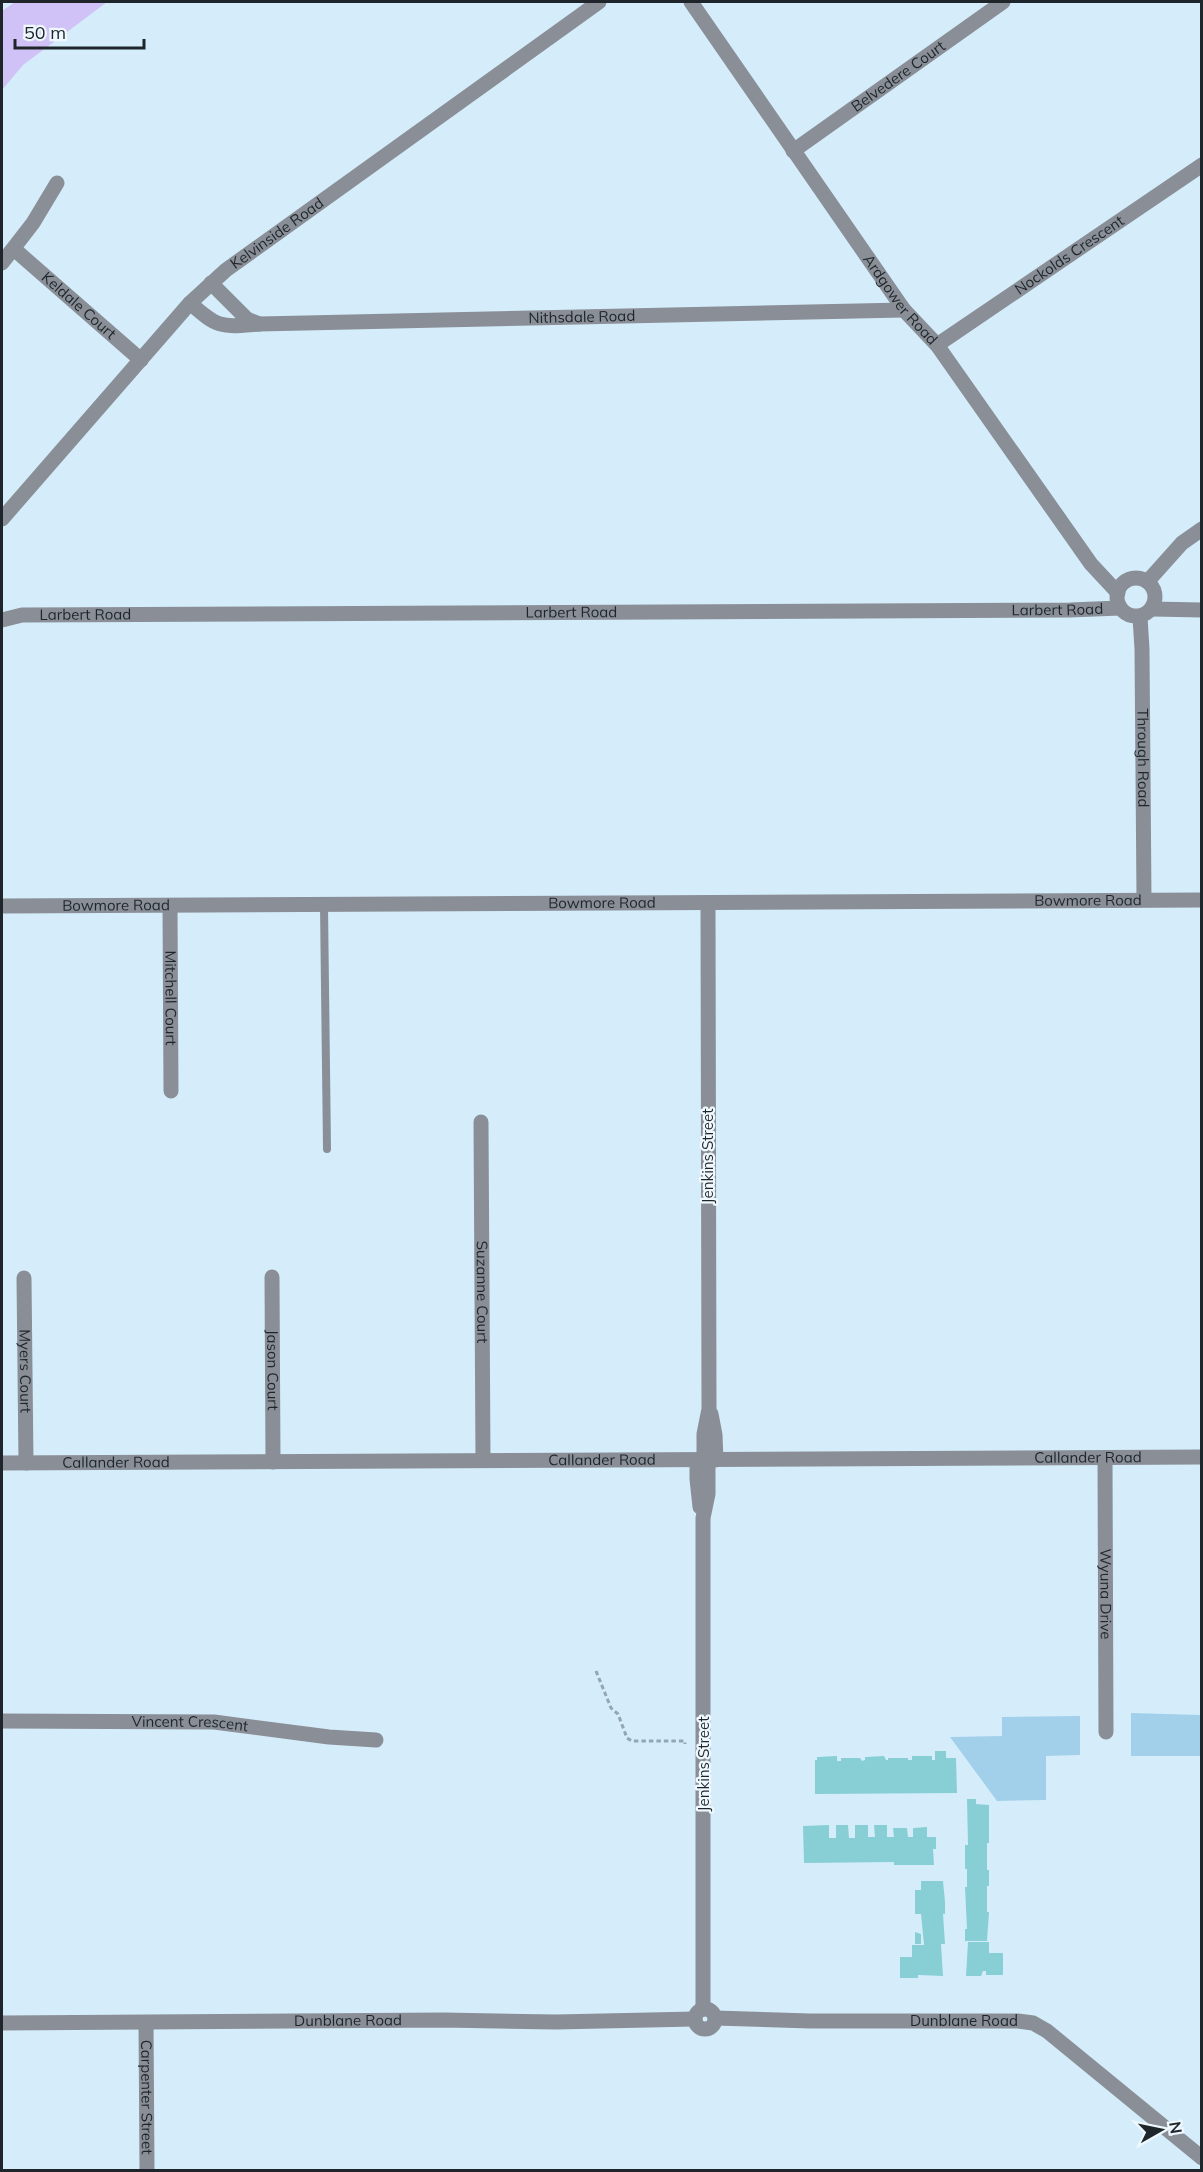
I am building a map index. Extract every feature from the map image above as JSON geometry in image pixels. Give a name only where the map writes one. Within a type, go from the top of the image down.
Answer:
[{"type":"street","name":"Kelvinside Road","points":[[2,519],[190,303],[211,283],[242,258],[599,2]]},
{"type":"street","name":"Ardgower Road","points":[[691,2],[904,310],[937,345],[1091,564],[1119,600]]},
{"type":"street","name":"Belvedere Court","points":[[792,151],[1003,2]]},
{"type":"street","name":"Nockolds Crescent","points":[[937,345],[1202,165]]},
{"type":"street","points":[[2,263],[33,223],[57,183]]},
{"type":"street","name":"Keldale Court","points":[[14,249],[141,360]]},
{"type":"street","points":[[211,283],[242,315],[259,324]]},
{"type":"street","name":"Nithsdale Road","points":[[190,303],[207,318],[223,326],[904,310]]},
{"type":"street","points":[[1148,581],[1182,543],[1202,529]]},
{"type":"street","points":[[1146,613],[1155,603],[1155,591],[1148,581],[1130,579],[1124,582],[1119,600],[1128,615],[1202,610]]},
{"type":"street","name":"Larbert Road","points":[[2,620],[22,615],[1070,610],[1119,600]]},
{"type":"street","name":"Larbert Road","points":[[2,609],[22,615]]},
{"type":"street","name":"Through Road","points":[[1144,899],[1142,649],[1146,613]]},
{"type":"street","name":"Bowmore Road","points":[[2,906],[1202,900]]},
{"type":"street","name":"Jenkins Street","points":[[704,2015],[703,1518],[698,1497],[714,1422],[709,1408],[708,903]]},
{"type":"street","name":"Mitchell Court","points":[[170,906],[171,1091]]},
{"type":"street","name":"Suzanne Court","points":[[481,1122],[483,1460]]},
{"type":"street","name":"Jason Court","points":[[272,1277],[273,1462]]},
{"type":"street","name":"Myers Court","points":[[24,1278],[26,1463]]},
{"type":"street","name":"Callander Road","points":[[2,1463],[1202,1457]]},
{"type":"street","name":"Wyuna Drive","points":[[1105,1458],[1106,1732]]},
{"type":"street","name":"Vincent Crescent","points":[[2,1721],[214,1722],[329,1737],[376,1740]]},
{"type":"street","name":"Dunblane Road","points":[[2,2023],[444,2020],[555,2022],[704,2015],[810,2021],[1018,2021],[1033,2024],[1047,2031],[1202,2158]]},
{"type":"street","name":"Carpenter Street","points":[[146,2023],[147,2170]]},
{"type":"lane","points":[[324,905],[327,1149]]},
{"type":"path","points":[[596,1671],[611,1708],[618,1714],[627,1738],[632,1741],[686,1741],[686,1749],[704,1749]]},
{"type":"shaded area","points":[[15,2],[107,2],[23,65],[2,90],[2,11]]},
{"type":"shaded area","points":[[1131,1713],[1201,1715],[1201,1756],[1131,1756]]},
{"type":"shaded area","points":[[1080,1716],[1080,1755],[1046,1756],[1046,1800],[997,1801],[950,1737],[1002,1736],[1002,1717]]},
{"type":"building","points":[[935,1751],[946,1751],[946,1758],[956,1758],[957,1793],[815,1794],[815,1760],[817,1757],[837,1756],[837,1761],[841,1761],[841,1758],[860,1758],[862,1761],[865,1757],[884,1756],[886,1760],[888,1758],[908,1758],[912,1760],[912,1756],[932,1756],[932,1760],[935,1760]]},
{"type":"building","points":[[967,1799],[976,1799],[976,1804],[989,1805],[987,1941],[965,1941],[965,1929],[967,1929],[965,1845],[968,1845]]},
{"type":"building","points":[[829,1825],[829,1838],[836,1838],[836,1825],[848,1825],[849,1838],[855,1838],[855,1825],[868,1825],[868,1837],[875,1837],[874,1825],[887,1825],[887,1837],[894,1837],[893,1828],[907,1828],[908,1837],[913,1837],[913,1828],[927,1827],[927,1837],[936,1837],[936,1849],[933,1849],[934,1865],[894,1865],[894,1862],[804,1863],[803,1826]]},
{"type":"building","points":[[921,1881],[943,1881],[945,1944],[941,1944],[943,1976],[918,1975],[918,1978],[900,1978],[900,1957],[912,1957],[912,1945],[924,1945],[921,1914],[915,1914],[915,1890],[921,1890]]},
{"type":"building","points":[[915,1932],[921,1934],[921,1944],[915,1944]]},
{"type":"building","points":[[968,1942],[989,1942],[989,1953],[1003,1953],[1003,1975],[986,1975],[986,1971],[983,1971],[981,1976],[966,1976]]}]
